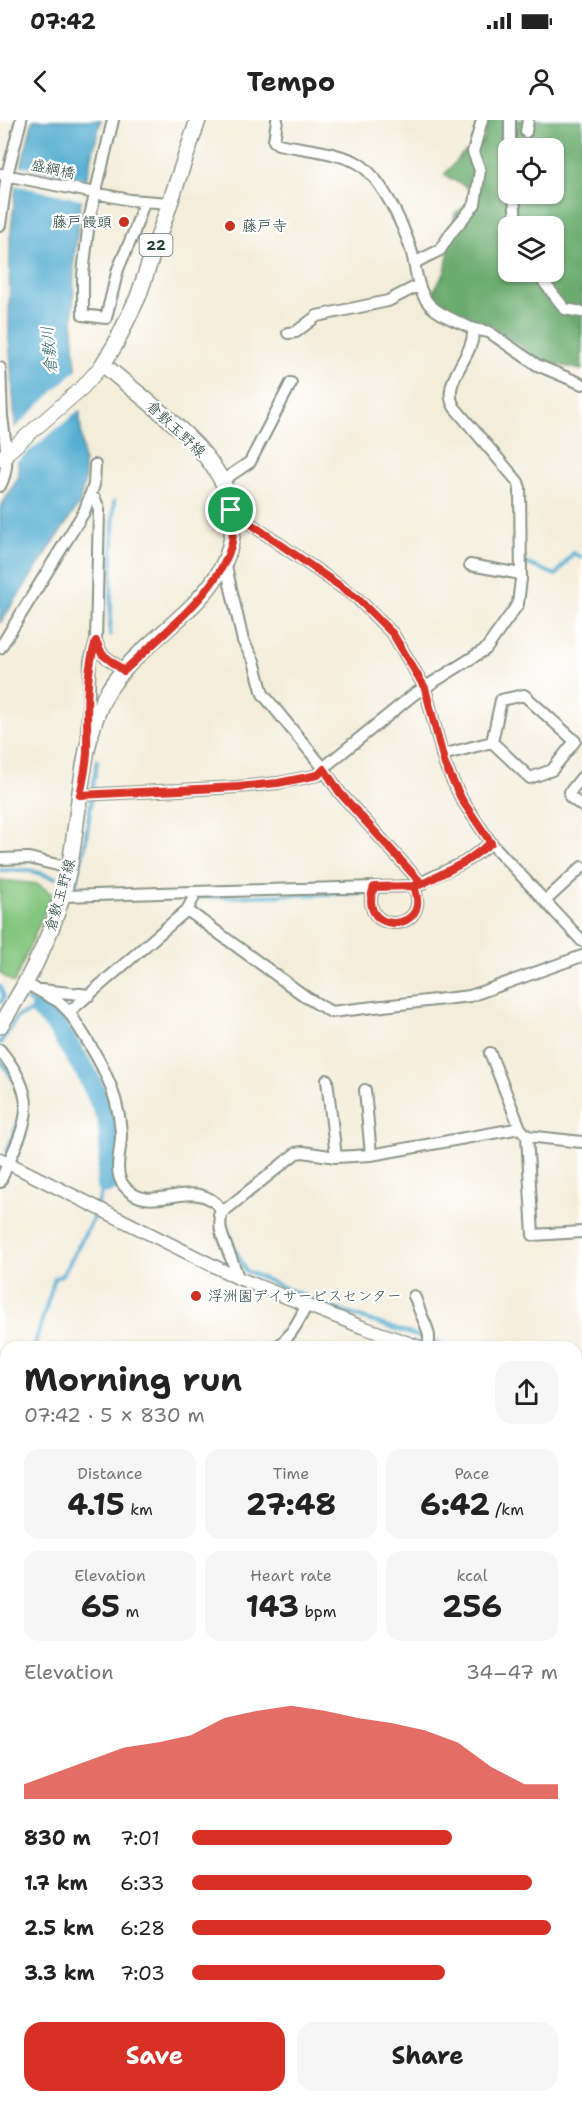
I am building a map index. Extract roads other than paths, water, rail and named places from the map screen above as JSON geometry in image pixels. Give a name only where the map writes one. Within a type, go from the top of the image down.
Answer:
[{"type":"main road","name":"22","points":[[103,364],[115,345],[138,297],[198,120]]},
{"type":"main road","points":[[6,454],[83,387],[103,364]]},
{"type":"main road","name":"倉敷玉野線","points":[[0,1026],[32,986],[50,932],[70,895],[69,868],[88,795],[87,756],[100,708],[108,691],[124,671],[205,592],[225,562],[233,540],[231,510],[222,481],[194,442],[103,364]]},
{"type":"street","points":[[0,225],[6,175],[21,120]]},
{"type":"street","points":[[113,120],[92,193],[83,275],[83,315],[106,318],[118,269],[144,202]]},
{"type":"street","points":[[414,263],[440,250],[475,204],[480,170],[473,152],[482,120]]},
{"type":"street","points":[[510,120],[510,138]]},
{"type":"street","points":[[526,132],[528,120]]},
{"type":"street","points":[[272,121],[277,127],[274,141],[278,144],[333,154],[367,169],[404,230],[419,285],[429,303],[437,310],[473,329],[489,332],[537,365],[582,384]]},
{"type":"street","name":"盛綱橋","points":[[6,175],[144,202],[170,203]]},
{"type":"street","points":[[544,282],[565,309],[582,312]]},
{"type":"street","points":[[288,333],[296,332],[317,316],[388,301],[419,285]]},
{"type":"street","points":[[88,795],[268,784],[318,775],[328,764],[413,695],[486,649],[518,604],[520,492],[518,482],[452,404],[452,386],[471,343],[473,329]]},
{"type":"street","points":[[0,368],[1,413],[6,454],[4,479],[0,486]]},
{"type":"street","points":[[222,481],[250,462],[291,383]]},
{"type":"street","points":[[0,648],[84,512],[94,485],[95,465]]},
{"type":"street","points":[[87,756],[90,661],[96,641],[99,509],[95,499],[89,497]]},
{"type":"street","points":[[231,510],[357,598],[393,634],[425,688],[442,755],[462,800],[491,843],[582,941]]},
{"type":"street","points":[[225,562],[243,640],[254,660],[263,694],[324,769],[340,793],[418,885],[415,910],[407,919],[396,923],[380,920],[373,912],[371,900],[374,887]]},
{"type":"street","points":[[470,565],[517,573]]},
{"type":"street","points":[[96,641],[102,654],[124,671]]},
{"type":"street","points":[[524,695],[575,741],[552,770],[530,778],[492,742],[501,700],[524,695]]},
{"type":"street","points":[[442,755],[492,742]]},
{"type":"street","points":[[582,777],[570,792],[570,797],[582,806]]},
{"type":"street","points":[[70,895],[193,895],[418,885],[465,862],[491,843]]},
{"type":"street","points":[[0,859],[29,858],[69,868]]},
{"type":"street","points":[[545,901],[582,867]]},
{"type":"street","points":[[69,1012],[86,994],[187,910],[193,895]]},
{"type":"street","points":[[187,910],[306,997],[331,1012],[470,996],[582,956]]},
{"type":"street","points":[[32,986],[86,994]]},
{"type":"street","points":[[32,986],[59,1002],[69,1012],[107,1074],[114,1092],[121,1134],[118,1174],[125,1186],[135,1194],[150,1200],[193,1193],[214,1202],[220,1209],[224,1242],[238,1278]]},
{"type":"street","points":[[0,1050],[23,1086],[27,1106],[24,1123],[4,1161],[0,1182]]},
{"type":"street","points":[[490,1053],[524,1132],[533,1235],[582,1232]]},
{"type":"street","points":[[327,1080],[336,1157]]},
{"type":"street","points":[[366,1090],[371,1155]]},
{"type":"street","points":[[219,1215],[296,1153],[336,1157],[371,1155],[524,1132],[582,1142]]},
{"type":"street","points":[[4,1161],[238,1278],[306,1306],[412,1341]]},
{"type":"street","points":[[414,1296],[428,1328],[422,1341]]},
{"type":"street","points":[[284,1341],[306,1306]]},
{"type":"water","name":"倉敷川","points":[[33,120],[101,120],[81,200],[74,261],[73,331],[85,479],[79,504],[0,623],[0,508],[19,476],[9,338],[10,239],[16,187]]},
{"type":"waterway","points":[[110,635],[114,501]]},
{"type":"waterway","points":[[525,563],[556,575],[573,553],[582,558]]},
{"type":"waterway","points":[[73,895],[85,845],[97,760]]},
{"type":"waterway","points":[[0,870],[29,870],[55,878]]},
{"type":"waterway","points":[[173,898],[368,893]]},
{"type":"waterway","points":[[0,986],[4,997],[1,1002]]},
{"type":"waterway","points":[[27,1000],[40,1009]]},
{"type":"waterway","points":[[0,1043],[18,1016],[41,1009]]},
{"type":"waterway","points":[[41,1009],[54,1022],[86,1072],[108,1119],[110,1154],[106,1183]]},
{"type":"waterway","points":[[54,1022],[61,1017]]},
{"type":"waterway","points":[[0,1059],[15,1082]]},
{"type":"waterway","points":[[7,1151],[20,1118]]},
{"type":"waterway","points":[[36,1341],[55,1278],[62,1275],[94,1217],[106,1183],[128,1195]]},
{"type":"waterway","points":[[145,1203],[157,1205],[189,1199],[211,1206]]},
{"type":"waterway","points":[[224,1221],[246,1271],[332,1308],[432,1341]]},
{"type":"place","name":"藤戸饅頭","points":[[124,222]]},
{"type":"place","name":"藤戸寺","points":[[230,226]]},
{"type":"place","name":"浮洲園デイサービスセンター","points":[[196,1296]]}]
